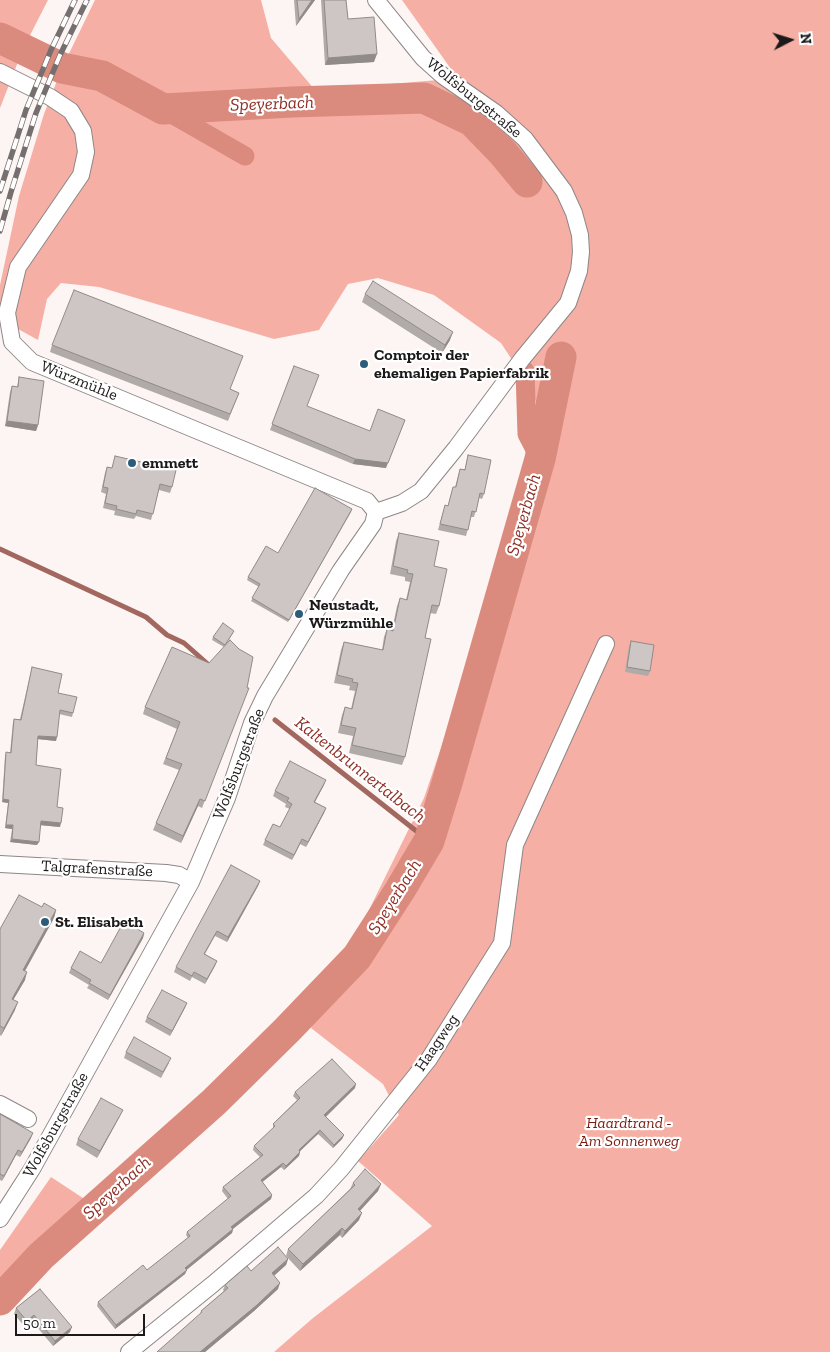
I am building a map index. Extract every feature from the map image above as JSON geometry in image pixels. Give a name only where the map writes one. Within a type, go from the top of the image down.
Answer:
[{"type":"street","name":"Wolfsburgstraße","points":[[0,1219],[32,1169],[191,882],[227,798],[252,723],[262,703],[341,570],[374,524],[376,512],[402,503],[421,491],[456,448],[522,359],[568,303],[579,271],[580,235],[574,213],[564,190],[525,139],[496,113],[443,76],[423,58],[376,0]]},
{"type":"street","name":"Würzmühle","points":[[0,72],[50,97],[71,111],[83,131],[86,152],[81,175],[18,267],[8,313],[12,342],[32,362],[366,501],[376,512]]},
{"type":"street","name":"Haagweg","points":[[129,1352],[213,1284],[316,1196],[341,1169],[429,1059],[502,943],[515,845],[606,644]]},
{"type":"street","name":"Talgrafenstraße","points":[[0,864],[166,873],[179,875],[191,882]]},
{"type":"street","points":[[0,1104],[28,1119]]},
{"type":"green space","points":[[0,0],[48,0],[23,49],[0,108]]},
{"type":"green space","name":"Haardtrand - Am Sonnenweg","points":[[95,0],[261,0],[271,38],[315,90],[451,79],[451,69],[402,0],[830,0],[830,1352],[274,1352],[313,1318],[432,1226],[358,1161],[399,1115],[383,1084],[311,1028],[424,798],[546,438],[533,392],[501,343],[434,295],[378,278],[348,284],[319,330],[274,339],[99,287],[61,283],[47,299],[38,340],[0,319],[0,285],[19,196],[44,114],[62,68]]},
{"type":"green space","points":[[51,1177],[89,1202],[0,1291],[0,1250]]},
{"type":"building","points":[[297,0],[312,0],[299,19]]},
{"type":"building","points":[[324,0],[346,0],[348,19],[374,17],[377,54],[328,58]]},
{"type":"building","points":[[373,281],[453,332],[445,345],[365,294]]},
{"type":"building","points":[[74,290],[243,356],[230,389],[239,393],[230,414],[52,345]]},
{"type":"building","points":[[294,366],[319,375],[307,406],[370,431],[378,409],[405,420],[388,463],[355,459],[272,424]]},
{"type":"building","points":[[19,377],[44,381],[38,425],[7,421],[12,386],[18,387]]},
{"type":"building","points":[[468,455],[491,460],[484,494],[480,493],[476,512],[472,511],[468,530],[440,524],[445,505],[448,506],[453,487],[456,487],[460,469],[465,470]]},
{"type":"building","points":[[115,456],[176,470],[172,487],[160,484],[153,514],[137,510],[136,514],[116,509],[117,506],[105,503],[108,488],[103,487],[107,467],[112,468]]},
{"type":"building","points":[[315,488],[352,509],[289,620],[252,598],[260,584],[248,577],[266,546],[278,553]]},
{"type":"building","points":[[399,533],[439,541],[434,566],[447,569],[439,606],[432,605],[425,638],[431,639],[405,757],[352,745],[356,728],[341,725],[345,707],[352,709],[358,683],[352,682],[353,679],[337,675],[344,642],[383,650],[387,629],[393,631],[400,598],[407,600],[413,574],[407,573],[408,570],[393,566]]},
{"type":"building","points":[[223,623],[234,631],[225,645],[213,637]]},
{"type":"building","points":[[230,640],[239,649],[253,657],[247,688],[249,688],[205,801],[200,799],[183,836],[156,823],[182,764],[166,758],[180,722],[145,707],[172,647],[209,663]]},
{"type":"building","points":[[631,641],[654,645],[650,671],[627,667]]},
{"type":"building","points":[[32,667],[62,674],[58,693],[77,697],[73,713],[60,710],[57,737],[38,736],[36,765],[61,769],[57,807],[63,808],[61,823],[41,821],[39,842],[12,839],[13,825],[6,825],[9,800],[3,799],[6,752],[11,753],[14,719],[21,720]]},
{"type":"building","points":[[290,761],[326,780],[314,802],[326,808],[308,842],[302,839],[294,855],[265,840],[273,824],[280,827],[292,804],[287,801],[289,798],[275,791]]},
{"type":"building","points":[[231,865],[260,881],[228,937],[217,931],[204,954],[217,961],[207,979],[194,972],[192,976],[176,967]]},
{"type":"building","points":[[19,895],[42,907],[44,903],[56,910],[23,970],[27,972],[12,999],[18,1002],[4,1028],[0,1026],[0,929]]},
{"type":"building","points":[[124,921],[144,933],[110,995],[89,983],[91,980],[71,968],[80,951],[101,963]]},
{"type":"building","points":[[162,990],[187,1003],[172,1031],[147,1017]]},
{"type":"building","points":[[134,1037],[171,1058],[163,1072],[126,1052]]},
{"type":"building","points":[[332,1059],[356,1084],[324,1115],[344,1135],[334,1145],[320,1130],[299,1150],[300,1152],[286,1166],[283,1163],[261,1180],[272,1195],[231,1227],[233,1229],[185,1268],[187,1270],[116,1325],[98,1302],[143,1265],[147,1270],[190,1236],[187,1232],[231,1196],[223,1187],[263,1155],[254,1146],[275,1126],[273,1124],[300,1098],[295,1092]]},
{"type":"building","points":[[101,1098],[123,1110],[100,1151],[78,1139]]},
{"type":"building","points":[[0,1114],[33,1133],[22,1152],[18,1150],[4,1176],[0,1174]]},
{"type":"building","points":[[365,1169],[381,1184],[358,1209],[362,1213],[345,1231],[342,1228],[303,1264],[288,1249],[355,1185],[353,1183]]},
{"type":"building","points":[[278,1247],[288,1259],[272,1273],[280,1283],[257,1305],[200,1352],[157,1352],[228,1288],[225,1285],[247,1266],[251,1271]]},
{"type":"building","points":[[40,1289],[72,1327],[55,1341],[34,1315],[27,1321],[16,1308]]},
{"type":"waterway","name":"Speyerbach","points":[[0,38],[62,68],[102,76],[163,109],[292,102],[424,98],[472,121],[503,153],[527,182]]},
{"type":"waterway","points":[[163,109],[245,156]]},
{"type":"waterway","name":"Speyerbach","points":[[0,1300],[41,1256],[214,1102],[287,1030],[357,957],[400,890],[429,841],[447,783],[540,459],[561,357]]},
{"type":"waterway","points":[[525,371],[527,434],[540,459]]},
{"type":"waterway","name":"Kaltenbrunnertalbach","points":[[0,549],[146,617],[167,635],[184,643],[210,666]]},
{"type":"waterway","name":"Kaltenbrunnertalbach","points":[[275,720],[429,841]]},
{"type":"railway","points":[[0,191],[26,110],[51,50],[75,0]]},
{"type":"railway","points":[[0,231],[36,113],[60,55],[87,0]]},
{"type":"place","name":"Comptoir der ehemaligen Papierfabrik","points":[[364,364]]},
{"type":"place","name":"emmett","points":[[132,463]]},
{"type":"place","name":"Neustadt, Würzmühle","points":[[299,614]]},
{"type":"place","name":"St. Elisabeth","points":[[45,922]]}]
